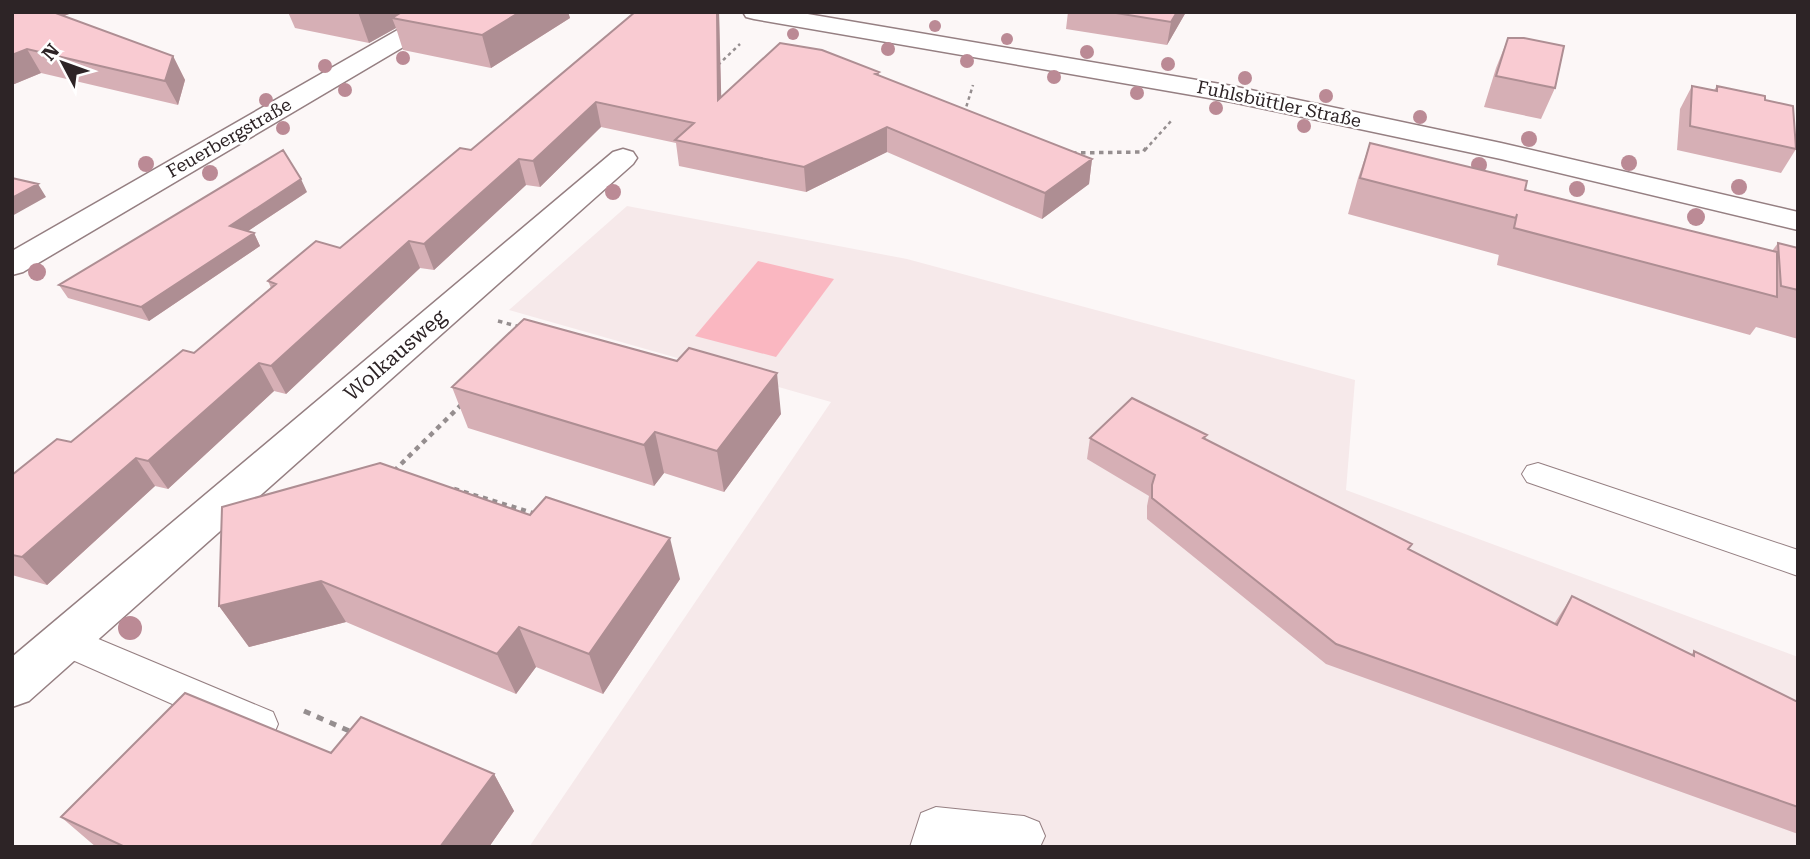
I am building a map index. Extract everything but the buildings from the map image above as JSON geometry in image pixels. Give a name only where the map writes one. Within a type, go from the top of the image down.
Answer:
[{"type":"street","name":"Feuerbergstraße","points":[[12,265],[446,12]]},
{"type":"street","name":"Fuhlsbüttler Straße","points":[[762,14],[973,47],[1191,86],[1501,150],[1798,221]]},
{"type":"street","name":"Wolkausweg","points":[[12,686],[622,158]]},
{"type":"lane","points":[[1538,474],[1798,563]]},
{"type":"lane","points":[[65,640],[259,724]]},
{"type":"lane","points":[[931,847],[936,827],[1024,836]]},
{"type":"path","points":[[717,66],[762,14]]},
{"type":"path","points":[[973,47],[977,72],[965,111],[977,116]]},
{"type":"path","points":[[1065,153],[1143,152],[1182,108],[1191,86]]},
{"type":"path","points":[[450,308],[523,328]]},
{"type":"path","points":[[384,480],[469,396]]},
{"type":"path","points":[[441,484],[547,517]]},
{"type":"shaded area","points":[[627,206],[907,259],[1355,380],[1346,490],[1798,657],[1798,847],[529,847],[831,402],[509,310]]},
{"type":"shaded area","points":[[758,261],[834,279],[776,357],[695,336]]}]
